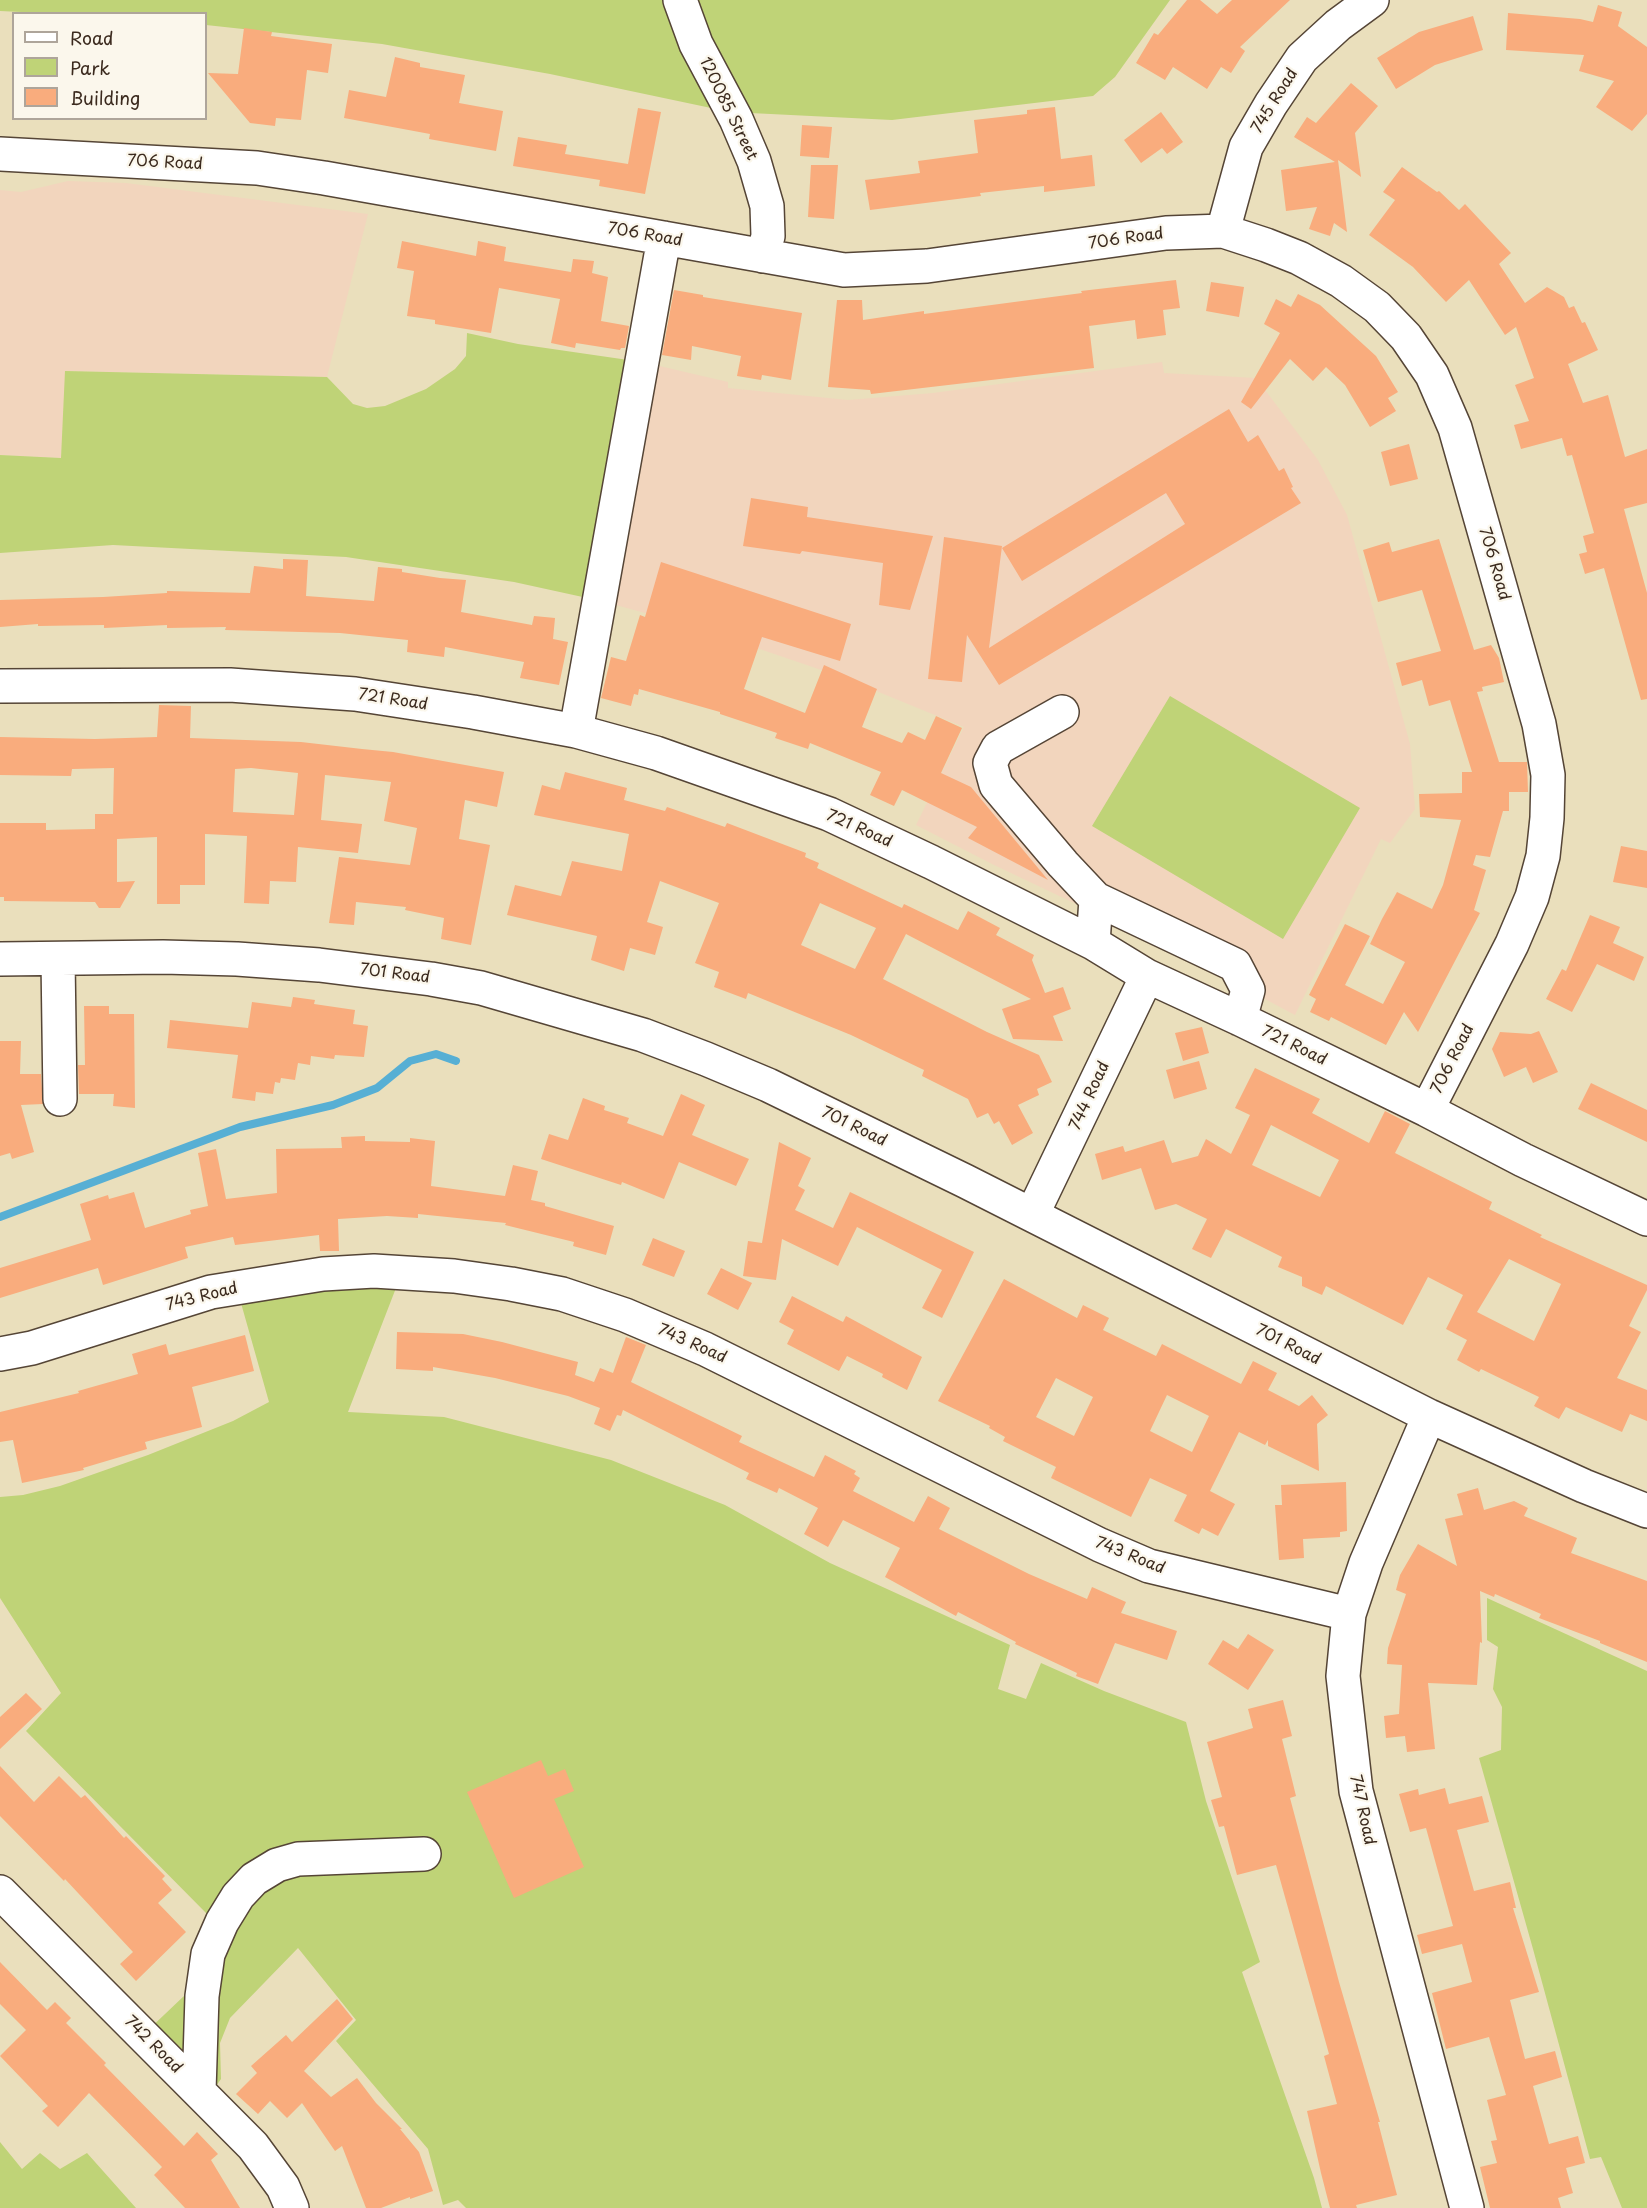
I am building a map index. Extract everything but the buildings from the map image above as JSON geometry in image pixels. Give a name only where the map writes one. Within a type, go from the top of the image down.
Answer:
[{"type":"street","name":"120085 Street","points":[[680,0],[696,44],[736,119],[754,161],[766,206],[768,236],[763,256]]},
{"type":"street","name":"745 Road","points":[[1223,231],[1246,147],[1271,104],[1302,58],[1338,25],[1372,0]]},
{"type":"street","name":"706 Road","points":[[0,154],[257,168],[844,270],[927,266],[1166,233],[1223,231],[1299,258],[1341,280],[1377,307],[1406,337],[1432,375],[1455,428],[1539,724],[1548,775],[1544,856],[1535,887],[1512,944],[1427,1110]]},
{"type":"street","points":[[576,731],[664,238]]},
{"type":"street","name":"721 Road","points":[[0,686],[230,685],[284,687],[356,694],[576,731],[656,753],[829,814],[1022,906],[1093,943],[1147,976],[1240,1019],[1647,1219]]},
{"type":"street","points":[[1062,712],[998,748],[990,763],[996,785],[1096,899],[1235,965],[1248,990],[1240,1019]]},
{"type":"street","points":[[1093,943],[1096,899]]},
{"type":"street","name":"701 Road","points":[[0,959],[163,957],[319,965],[431,979],[481,988],[643,1035],[768,1085],[1032,1215],[1429,1416],[1584,1486],[1647,1510]]},
{"type":"street","points":[[58,958],[60,1099]]},
{"type":"street","name":"744 Road","points":[[1032,1215],[1147,976]]},
{"type":"street","name":"743 Road","points":[[0,1354],[32,1348],[211,1292],[323,1275],[374,1271],[454,1276],[511,1284],[561,1294],[614,1311],[705,1348],[1100,1545],[1149,1566],[1349,1614]]},
{"type":"street","name":"747 Road","points":[[1429,1416],[1366,1563],[1349,1614],[1343,1676],[1356,1791],[1467,2208]]},
{"type":"street","points":[[198,2091],[202,1996],[208,1954],[222,1922],[238,1896],[254,1879],[277,1865],[298,1859],[424,1854]]},
{"type":"street","name":"742 Road","points":[[0,1892],[253,2146],[283,2187],[292,2208]]},
{"type":"shaded area","points":[[68,181],[126,183],[368,214],[327,377],[66,371],[61,458],[0,455],[0,190],[21,192]]},
{"type":"shaded area","points":[[642,362],[728,382],[728,388],[848,400],[933,393],[1162,362],[1164,373],[1256,378],[1318,460],[1347,515],[1410,744],[1415,809],[1390,843],[1381,839],[1295,1015],[916,825],[964,727],[842,677],[689,625],[601,601]]},
{"type":"green space","points":[[0,0],[1170,0],[1115,77],[1093,96],[892,120],[730,112],[550,74],[382,44],[207,25],[207,12],[0,11]]},
{"type":"green space","points":[[467,333],[518,344],[642,362],[601,601],[514,582],[346,557],[113,545],[0,553],[0,455],[61,458],[65,371],[327,377],[353,404],[367,408],[385,406],[426,389],[455,369],[466,356]]},
{"type":"green space","points":[[1170,696],[1360,808],[1283,939],[1092,826]]},
{"type":"green space","points":[[401,1275],[348,1412],[444,1417],[611,1460],[725,1505],[830,1563],[1010,1645],[998,1689],[1026,1699],[1041,1663],[1104,1691],[1186,1722],[1206,1801],[1260,1962],[1242,1972],[1314,2178],[1322,2208],[466,2208],[458,2200],[443,2205],[428,2149],[336,2041],[356,2020],[298,1948],[230,2018],[220,2043],[221,2079],[207,2099],[144,2034],[185,1995],[208,1915],[26,1731],[61,1693],[0,1598],[0,1497],[23,1495],[60,1486],[148,1455],[233,1421],[269,1402],[237,1289]]},
{"type":"green space","points":[[1487,1598],[1647,1671],[1647,2208],[1622,2208],[1601,2157],[1590,2159],[1479,1758],[1501,1750],[1502,1707],[1493,1689],[1498,1647],[1487,1640]]},
{"type":"green space","points":[[0,2142],[22,2169],[40,2153],[60,2169],[87,2153],[136,2208],[0,2208]]},
{"type":"waterway","points":[[0,1217],[240,1127],[333,1105],[377,1088],[410,1061],[436,1054],[456,1061]]}]
